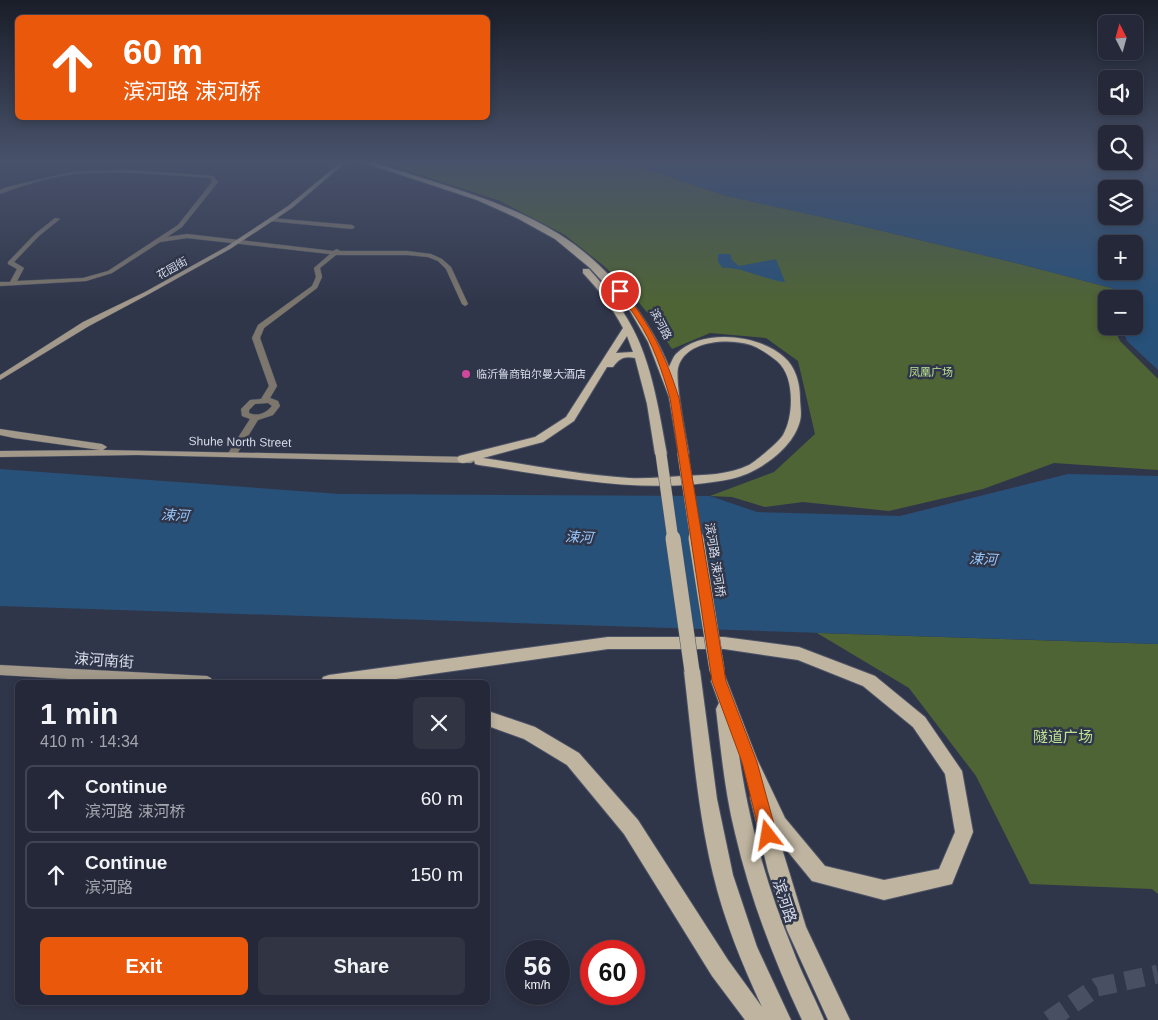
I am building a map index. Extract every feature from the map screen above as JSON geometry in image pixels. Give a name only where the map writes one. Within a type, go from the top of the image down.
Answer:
[{"type":"main road","name":"花园街","points":[[0,378],[86,324],[147,293],[238,241],[286,210]]},
{"type":"main road","points":[[494,210],[550,240],[598,281],[628,327],[641,357],[648,381],[661,454],[712,815],[723,874],[745,943],[780,1020]]},
{"type":"main road","name":"滨河路","points":[[502,210],[558,237],[620,291],[641,319],[666,370],[675,398],[683,454]]},
{"type":"main road","points":[[463,459],[538,440],[570,419],[628,327]]},
{"type":"main road","points":[[480,461],[630,482],[703,479],[731,475],[754,467],[787,439],[795,420],[795,390],[791,373],[781,359],[754,343],[734,340],[713,340],[694,346],[679,356],[673,369],[675,398]]},
{"type":"main road","points":[[480,461],[539,447],[558,436],[580,417],[611,362],[620,354],[627,353],[641,357]]},
{"type":"main road","points":[[0,432],[14,436],[137,452]]},
{"type":"main road","name":"Shuhe North Street","points":[[0,454],[137,452],[463,459],[480,461]]},
{"type":"main road","name":"滨河路 涑河桥","points":[[683,454],[718,676]]},
{"type":"main road","points":[[343,680],[608,643],[724,643],[799,654],[869,681],[919,722],[953,771],[964,832],[945,877],[884,890],[819,874],[778,826],[750,762],[718,676]]},
{"type":"main road","name":"涑河南街","points":[[0,670],[172,680]]},
{"type":"main road","name":"滨河路","points":[[718,676],[744,832],[771,924],[813,1020]]},
{"type":"main road","points":[[490,720],[529,733],[573,759],[631,827],[720,968],[758,1020]]},
{"type":"main road","points":[[750,762],[778,871],[797,930],[839,1020]]},
{"type":"street","points":[[186,228],[198,210]]},
{"type":"street","points":[[12,284],[21,268],[10,263],[37,235],[57,218]]},
{"type":"street","points":[[271,220],[352,227]]},
{"type":"street","points":[[0,284],[84,280],[110,272],[156,240],[186,228],[341,247],[317,268],[319,277],[315,287],[261,327],[256,338],[273,386],[264,400]]},
{"type":"street","points":[[156,240],[187,236],[335,253],[407,253],[429,256],[440,260],[449,268],[465,304]]},
{"type":"street","points":[[264,400],[275,403],[275,409],[267,415],[255,418],[245,414],[245,409],[253,402],[264,400]]},
{"type":"street","points":[[232,455],[255,418]]},
{"type":"green space","name":"凤凰广场","points":[[516,210],[788,210],[1020,264],[1119,290],[1098,290],[1098,335],[1117,335],[1120,341],[1158,379],[1158,470],[1054,463],[983,489],[889,511],[803,502],[765,507],[732,497],[710,496],[774,472],[815,434],[798,361],[766,338],[710,333],[672,349],[650,316],[627,288],[604,266],[565,235]]},
{"type":"green space","name":"隧道广场","points":[[817,633],[1158,644],[1158,894],[1152,889],[1030,884],[976,776],[909,688]]},
{"type":"water","points":[[788,210],[1098,210],[1098,225],[1143,225],[1143,210],[1158,210],[1158,370],[1127,341],[1125,335],[1143,335],[1143,290],[1119,290],[1020,264]]},
{"type":"water","points":[[718,254],[730,254],[732,260],[739,266],[776,259],[785,282],[737,269],[723,268],[718,262]]},
{"type":"water","name":"涑河","points":[[0,469],[340,494],[710,496],[757,512],[900,516],[1068,474],[1158,476],[1158,644],[0,606]]},
{"type":"tunnel","points":[[1049,1020],[1097,987],[1158,974]]},
{"type":"place","name":"临沂鲁商铂尔曼大酒店","points":[[466,374]]},
{"type":"route","points":[[620,291],[641,319],[652,338],[666,370],[675,398],[719,681],[750,762],[768,835]]}]
